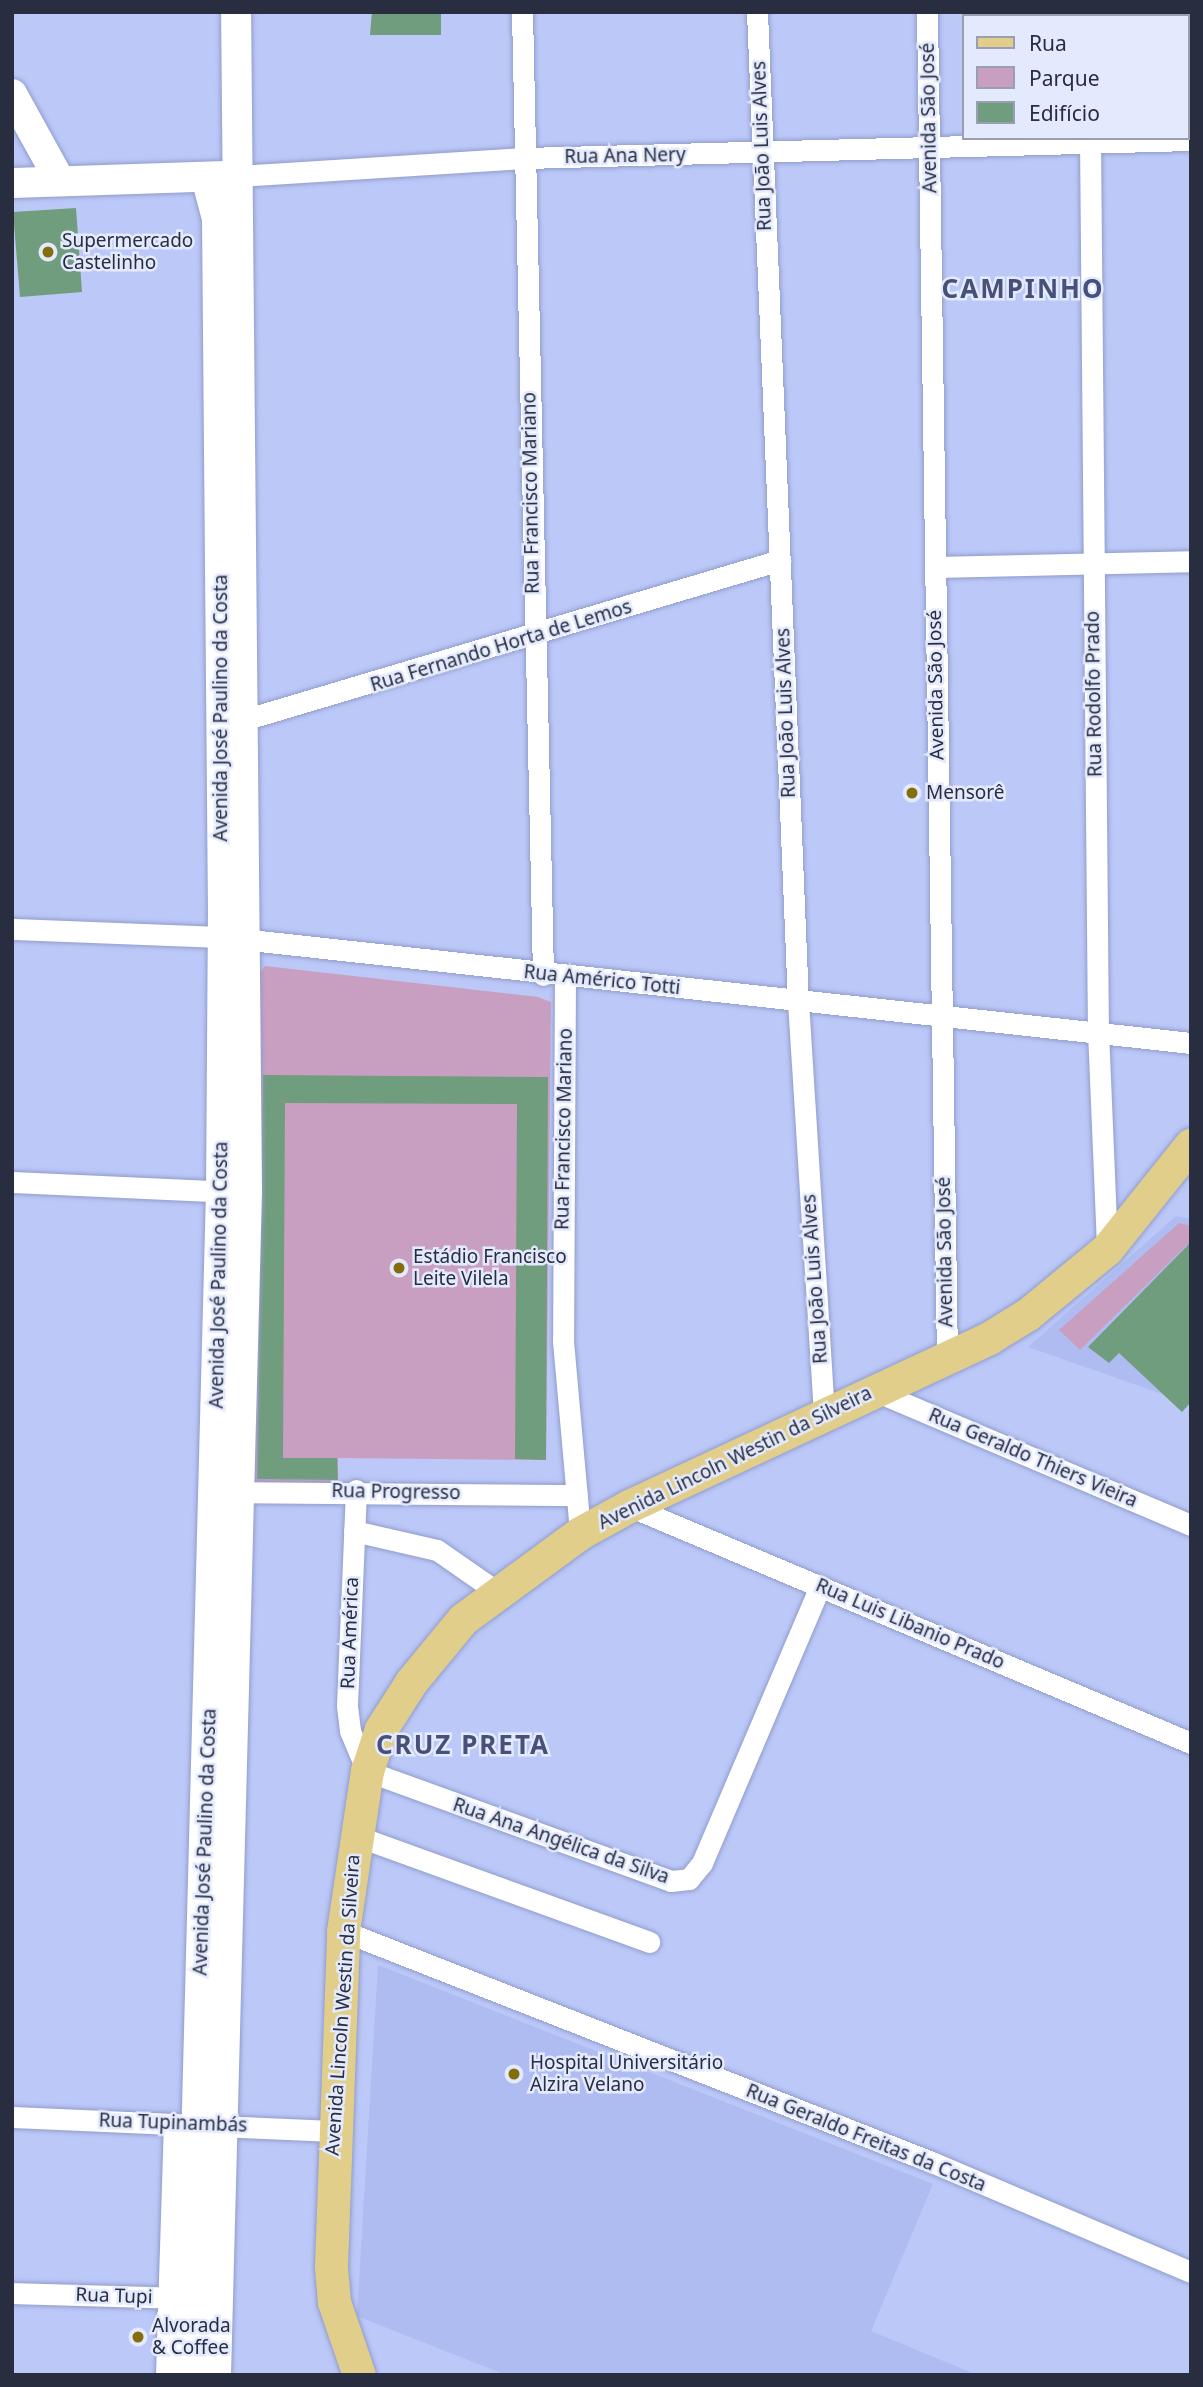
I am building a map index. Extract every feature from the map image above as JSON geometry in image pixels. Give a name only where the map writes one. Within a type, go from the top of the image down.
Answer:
[{"type":"main road","name":"Avenida José Paulino da Costa","points":[[190,2375],[197,2124],[228,1492],[234,1192],[235,939],[230,341],[237,176],[236,12]]},
{"type":"main road","points":[[12,94],[60,181]]},
{"type":"main road","name":"Rua Ana Nery","points":[[12,183],[237,176]]},
{"type":"main road","name":"Avenida José Paulino da Costa","points":[[206,177],[217,219],[230,341]]},
{"type":"main road","name":"Avenida Lincoln Westin da Silveira","points":[[359,2375],[334,2302],[330,2230],[343,1931],[354,1835],[367,1771],[381,1730],[411,1682],[463,1619],[496,1591],[580,1533],[629,1506],[824,1413],[947,1358],[1028,1314],[1107,1249],[1191,1144]]},
{"type":"main road","name":"Avenida José Paulino da Costa","points":[[192,2298],[215,2375]]},
{"type":"street","name":"Rua Francisco Mariano","points":[[522,12],[543,975]]},
{"type":"street","name":"Rua João Luis Alves","points":[[757,12],[798,1001],[824,1413]]},
{"type":"street","name":"Avenida São José","points":[[927,12],[947,1358]]},
{"type":"street","name":"Rua Ana Nery","points":[[237,176],[525,158],[762,154],[1090,140],[1191,140]]},
{"type":"street","name":"Rua Rodolfo Prado","points":[[1090,140],[1098,1031],[1107,1249]]},
{"type":"street","name":"Rua Fernando Horta de Lemos","points":[[233,723],[534,637],[780,560]]},
{"type":"street","points":[[935,566],[1191,561]]},
{"type":"street","name":"Rua Américo Totti","points":[[12,929],[235,939],[543,975],[940,1014],[1191,1043]]},
{"type":"street","name":"Rua Francisco Mariano","points":[[565,976],[562,1272],[580,1533]]},
{"type":"street","points":[[12,1182],[234,1192]]},
{"type":"street","name":"Rua Geraldo Thiers Vieira","points":[[876,1391],[1191,1525]]},
{"type":"street","name":"Rua Progresso","points":[[228,1492],[356,1490],[577,1495]]},
{"type":"street","name":"Rua América","points":[[356,1490],[347,1706],[351,1731],[367,1771]]},
{"type":"street","name":"Rua Luis Libanio Prado","points":[[629,1506],[1191,1743]]},
{"type":"street","points":[[354,1531],[437,1550],[496,1591]]},
{"type":"street","name":"Rua Ana Angélica da Silva","points":[[367,1771],[655,1877],[680,1882],[690,1879],[702,1863],[820,1586]]},
{"type":"street","points":[[354,1835],[649,1942]]},
{"type":"street","name":"Rua Geraldo Freitas da Costa","points":[[343,1931],[934,2164],[1191,2272]]},
{"type":"street","name":"Rua Tupinambás","points":[[12,2117],[334,2132]]},
{"type":"street","points":[[166,2375],[192,2298],[197,2124]]},
{"type":"street","name":"Rua Tupi","points":[[12,2293],[192,2298]]},
{"type":"shaded area","points":[[1176,1216],[1191,1219],[1191,1404],[1028,1347]]},
{"type":"shaded area","name":"Hospital Universitário Alzira Velano","points":[[378,1965],[933,2184],[871,2331],[977,2375],[506,2375],[357,2316]]},
{"type":"green space","name":"Estádio Francisco Leite Vilela","points":[[265,966],[538,997],[551,1002],[546,1460],[338,1458],[338,1486],[249,1486],[256,977]]},
{"type":"green space","points":[[1179,1223],[1191,1226],[1191,1248],[1187,1245],[1080,1350],[1059,1330]]},
{"type":"building","points":[[372,12],[441,12],[441,35],[370,35]]},
{"type":"building","name":"Supermercado Castelinho","points":[[76,208],[82,292],[20,297],[13,212]]},
{"type":"building","points":[[263,1075],[548,1077],[546,1460],[515,1459],[517,1104],[285,1103],[283,1458],[337,1458],[338,1480],[257,1479]]},
{"type":"building","points":[[1191,1242],[1191,1402],[1182,1412],[1119,1353],[1109,1363],[1088,1347]]},
{"type":"place","name":"Supermercado Castelinho","points":[[48,252]]},
{"type":"place","name":"Mensorê","points":[[912,793]]},
{"type":"place","name":"Estádio Francisco Leite Vilela","points":[[399,1268]]},
{"type":"place","name":"Hospital Universitário Alzira Velano","points":[[514,2074]]},
{"type":"place","name":"Alvorada & Coffee","points":[[138,2337]]},
{"type":"district","name":"CAMPINHO","points":[[1023,289]]},
{"type":"district","name":"CRUZ PRETA","points":[[463,1745]]}]
